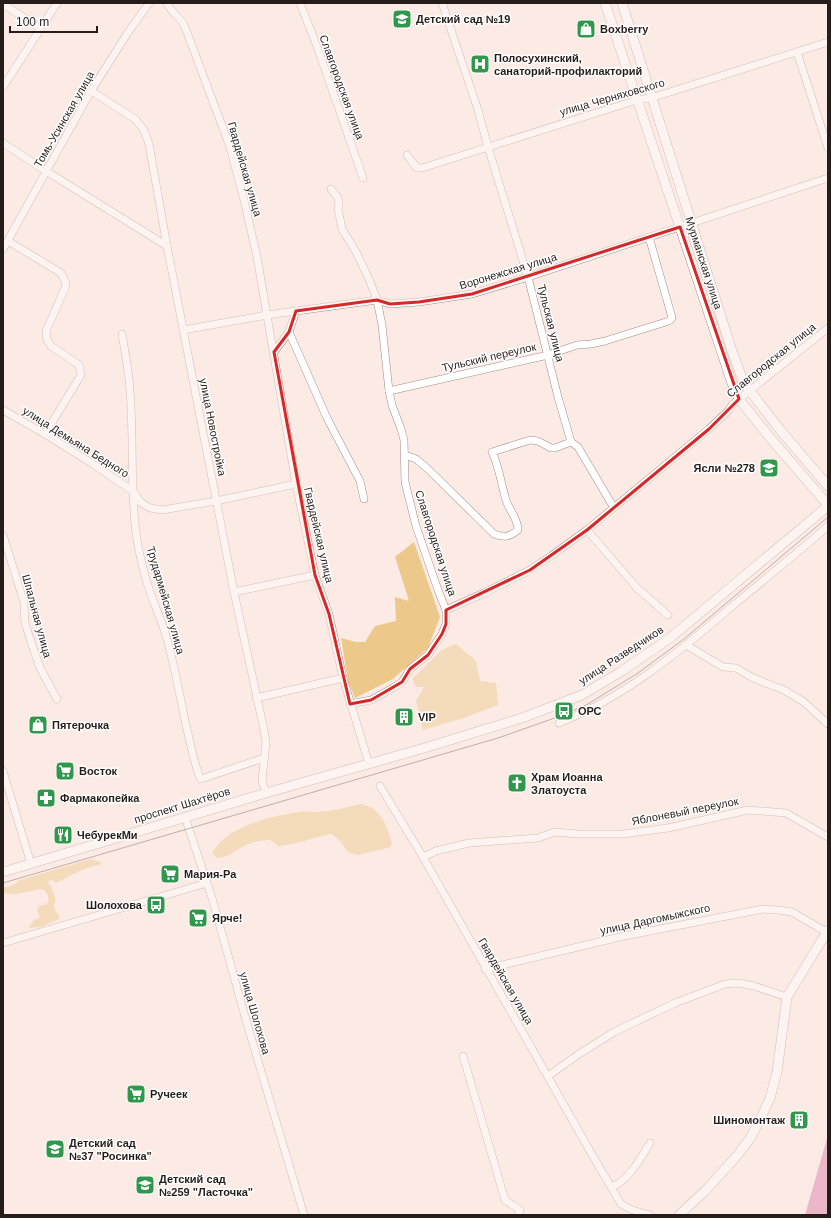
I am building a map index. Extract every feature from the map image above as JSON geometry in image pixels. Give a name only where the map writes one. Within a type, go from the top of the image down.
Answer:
[{"type":"main road","name":"Мурманская улица","points":[[605,3],[720,352],[739,399],[828,506]]},
{"type":"main road","name":"Мурманская улица","points":[[622,3],[651,98],[742,378],[750,391],[781,431],[828,486]]},
{"type":"main road","name":"улица Разведчиков","points":[[368,764],[522,718],[570,700],[601,684],[650,653],[670,638],[828,506]]},
{"type":"main road","name":"проспект Шахтёров","points":[[3,872],[368,764]]},
{"type":"main road","points":[[679,1215],[705,1191],[735,1158],[760,1120],[770,1098],[777,1072],[788,997],[827,932]]},
{"type":"street","points":[[3,87],[57,3]]},
{"type":"street","name":"Томь-Усинская улица","points":[[3,248],[91,91],[127,34],[149,3]]},
{"type":"street","name":"Гвардейская улица","points":[[167,3],[170,10],[183,22],[185,27],[230,147],[244,200],[257,257],[296,484],[315,575],[329,614],[343,678],[368,764]]},
{"type":"street","name":"Славгородская улица","points":[[300,3],[363,178]]},
{"type":"street","name":"Тульская улица","points":[[442,3],[478,110],[528,277],[570,442],[578,447],[614,508]]},
{"type":"street","points":[[3,4],[40,28]]},
{"type":"street","name":"улица Черняховского","points":[[407,155],[417,168],[422,168],[637,100],[651,98],[828,42]]},
{"type":"street","points":[[797,52],[828,148]]},
{"type":"street","name":"улица Новостройка","points":[[91,91],[135,119],[144,130],[149,144],[216,501],[266,742],[262,780],[266,793]]},
{"type":"street","points":[[3,143],[167,246]]},
{"type":"street","name":"Воронежская улица","points":[[183,330],[267,315],[377,300],[390,304],[449,299],[472,294],[828,178]]},
{"type":"street","name":"Славгородская улица","points":[[331,189],[338,198],[338,209],[342,229],[356,252],[377,300],[382,325],[389,391],[392,405],[403,435],[405,482],[412,509],[438,590],[446,610],[474,598],[530,570],[587,530],[709,429],[728,411],[733,404],[828,328]]},
{"type":"street","name":"Тульский переулок","points":[[389,391],[548,355],[577,345],[605,341],[669,321],[672,318],[649,237]]},
{"type":"street","points":[[8,241],[61,273],[66,283],[46,331],[47,340],[51,346],[79,365],[81,375],[45,434]]},
{"type":"street","points":[[274,352],[289,332],[296,311]]},
{"type":"street","points":[[289,332],[327,418],[360,481],[364,499]]},
{"type":"street","name":"Трудармейская улица","points":[[122,334],[130,390],[136,532],[151,596],[161,620],[168,644],[192,754],[199,776],[204,778],[264,758]]},
{"type":"street","name":"улица Демьяна Бедного","points":[[3,410],[45,434],[134,492],[140,502],[150,508],[162,510],[216,501],[296,484]]},
{"type":"street","points":[[405,455],[416,459],[428,469],[494,534],[501,537],[509,536],[518,530],[518,525],[507,503],[499,470],[492,452],[530,440],[538,441],[551,448],[555,448],[570,442]]},
{"type":"street","points":[[559,724],[575,717],[620,692],[653,671],[828,526]]},
{"type":"street","points":[[587,530],[637,588],[668,615]]},
{"type":"street","name":"Шпальная улица","points":[[3,535],[24,602],[25,623],[28,633],[40,668],[56,700]]},
{"type":"street","points":[[234,592],[315,575]]},
{"type":"street","points":[[350,704],[371,700],[402,682],[410,670],[428,654],[442,634],[446,624],[446,610]]},
{"type":"street","points":[[686,645],[719,666],[736,668],[753,678],[784,690],[804,702],[828,724]]},
{"type":"street","points":[[256,698],[343,678]]},
{"type":"street","points":[[3,771],[31,864]]},
{"type":"street","name":"Гвардейская улица","points":[[380,786],[423,857],[485,969],[612,1187],[615,1196],[621,1204],[632,1210],[650,1215]]},
{"type":"street","name":"Яблоневый переулок","points":[[423,857],[468,843],[538,838],[554,832],[578,834],[623,834],[668,828],[748,810],[786,813],[828,837]]},
{"type":"street","name":"улица Шолохова","points":[[185,817],[207,883],[244,1014],[304,1215]]},
{"type":"street","points":[[3,943],[207,883]]},
{"type":"street","name":"улица Даргомыжского","points":[[485,969],[624,936],[763,909],[792,912],[827,932]]},
{"type":"street","points":[[548,1076],[614,1032],[675,1003],[725,984],[738,983],[754,986],[788,997]]},
{"type":"street","points":[[463,1056],[505,1200],[520,1210],[518,1215]]},
{"type":"street","points":[[612,1187],[620,1184],[627,1177],[650,1142]]},
{"type":"highlighted area","points":[[680,227],[739,399],[709,429],[587,530],[530,570],[446,610],[446,624],[442,634],[428,655],[410,669],[402,682],[371,700],[350,704],[329,614],[315,575],[274,352],[289,332],[296,311],[377,300],[390,304],[419,302],[472,294]]},
{"type":"shaded area","points":[[414,542],[440,617],[428,648],[393,679],[355,698],[348,681],[341,638],[356,642],[365,642],[375,626],[396,621],[395,597],[409,601],[395,557]]},
{"type":"shaded area","points":[[456,644],[476,661],[480,681],[496,683],[498,705],[464,718],[423,730],[416,701],[424,687],[416,687],[412,679],[442,650]]},
{"type":"shaded area","points":[[360,804],[372,808],[383,820],[390,835],[392,845],[388,848],[357,855],[348,852],[341,842],[332,834],[278,846],[271,840],[258,841],[242,847],[221,858],[217,858],[212,853],[228,836],[239,829],[263,820],[299,812],[328,811]]},
{"type":"shaded area","points":[[91,859],[102,863],[56,883],[52,880],[47,882],[50,885],[56,900],[54,905],[60,917],[59,919],[41,927],[28,928],[35,919],[40,918],[37,910],[40,905],[45,905],[48,903],[46,892],[42,889],[15,894],[3,893],[3,888],[13,885],[20,880]]},
{"type":"shaded area","points":[[828,1135],[828,1215],[805,1215]]},
{"type":"tram line","points":[[3,883],[498,738],[566,714],[588,704],[638,673],[684,639],[828,517]]},
{"type":"place","name":"Детский сад №19","points":[[402,19]]},
{"type":"place","name":"Boxberry","points":[[586,29]]},
{"type":"place","name":"Полосухинский, санаторий-профилакторий","points":[[480,64]]},
{"type":"place","name":"Ясли №278","points":[[769,468]]},
{"type":"place","name":"ОРС","points":[[564,711]]},
{"type":"place","name":"VIP","points":[[404,717]]},
{"type":"place","name":"Пятерочка","points":[[38,725]]},
{"type":"place","name":"Восток","points":[[65,771]]},
{"type":"place","name":"Храм Иоанна Златоуста","points":[[517,783]]},
{"type":"place","name":"Фармакопейка","points":[[46,798]]},
{"type":"place","name":"ЧебурекМи","points":[[63,835]]},
{"type":"place","name":"Мария-Ра","points":[[170,874]]},
{"type":"place","name":"Шолохова","points":[[156,905]]},
{"type":"place","name":"Ярче!","points":[[198,918]]},
{"type":"place","name":"Ручеек","points":[[136,1094]]},
{"type":"place","name":"Шиномонтаж","points":[[799,1120]]},
{"type":"place","name":"Детский сад №37 \"Росинка\"","points":[[55,1149]]},
{"type":"place","name":"Детский сад №259 \"Ласточка\"","points":[[145,1185]]}]
